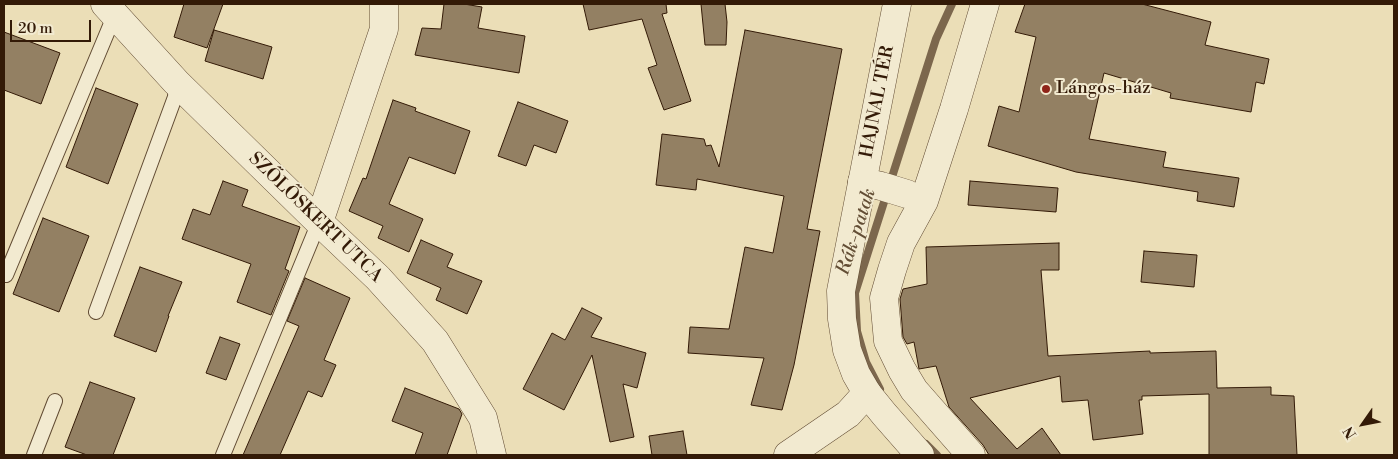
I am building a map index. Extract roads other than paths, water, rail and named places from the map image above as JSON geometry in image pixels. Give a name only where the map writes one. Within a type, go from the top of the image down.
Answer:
[{"type":"street","points":[[319,222],[384,29],[384,4]]},
{"type":"street","name":"HAJNAL TÉR","points":[[897,4],[884,76],[871,184],[841,291],[842,319],[846,350],[856,374],[867,393],[920,455]]},
{"type":"street","points":[[971,455],[914,390],[902,370],[888,340],[884,298],[915,197],[954,110],[985,4]]},
{"type":"street","name":"SZŐLŐSKERT UTCA","points":[[110,9],[176,82],[378,278],[435,341],[483,418],[492,455]]},
{"type":"street","points":[[871,184],[915,197]]},
{"type":"street","points":[[788,455],[848,414],[867,393]]},
{"type":"lane","points":[[6,275],[110,9]]},
{"type":"lane","points":[[96,312],[175,98],[176,82]]},
{"type":"lane","points":[[223,455],[319,222]]},
{"type":"lane","points":[[34,455],[55,401]]},
{"type":"waterway","name":"Rák-patak","points":[[880,389],[866,362],[857,331],[855,293],[936,39],[952,4]]},
{"type":"waterway","name":"Rák-patak","points":[[926,444],[937,455]]},
{"type":"place","name":"Lángos-ház","points":[[1046,89]]}]
